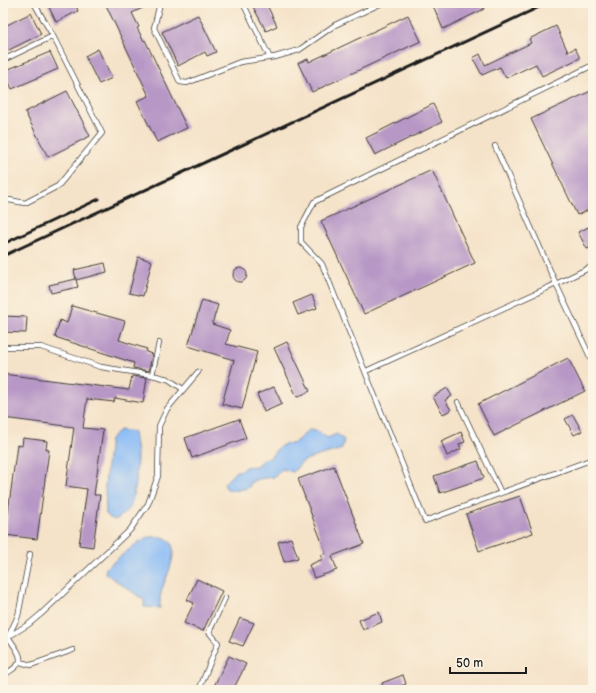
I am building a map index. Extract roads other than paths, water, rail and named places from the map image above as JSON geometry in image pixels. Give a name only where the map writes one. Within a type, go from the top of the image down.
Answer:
[{"type":"lane","points":[[3,202],[9,200],[25,203],[58,186],[102,133],[53,36],[34,3]]},
{"type":"lane","points":[[243,3],[270,58]]},
{"type":"lane","points":[[159,4],[154,28],[180,82],[188,83],[240,62],[270,58],[299,50],[335,25],[382,3]]},
{"type":"lane","points":[[3,60],[53,36]]},
{"type":"lane","points":[[593,65],[314,202],[301,227],[301,242],[322,264],[425,520],[593,459]]},
{"type":"lane","points":[[495,146],[556,284],[593,363]]},
{"type":"lane","points":[[366,371],[593,266]]},
{"type":"lane","points":[[152,375],[159,343]]},
{"type":"lane","points":[[3,347],[41,348],[101,367],[168,379],[183,389]]},
{"type":"lane","points":[[3,640],[29,624],[41,614],[130,530],[148,504],[158,476],[159,426],[167,409],[198,372]]},
{"type":"lane","points":[[458,402],[501,493]]},
{"type":"lane","points":[[8,637],[18,616],[30,554]]},
{"type":"lane","points":[[199,690],[218,643],[209,632],[225,598]]},
{"type":"lane","points":[[3,675],[15,668],[20,662],[19,654],[8,637]]},
{"type":"lane","points":[[20,662],[31,665],[73,650]]},
{"type":"water","points":[[119,430],[134,432],[137,454],[136,484],[130,508],[116,520],[110,518],[106,514],[105,485],[110,439]]},
{"type":"water","points":[[309,430],[318,431],[327,438],[337,434],[344,440],[342,449],[308,459],[301,463],[293,472],[282,469],[274,477],[258,479],[251,482],[247,488],[234,490],[226,488],[224,484],[236,471],[241,471],[245,467],[256,466],[263,459],[270,458],[282,445],[293,444]]},
{"type":"water","points":[[149,537],[162,537],[169,540],[173,552],[170,569],[161,591],[160,608],[144,607],[144,600],[105,573],[106,568],[136,544]]},
{"type":"railway","points":[[3,256],[548,3]]},
{"type":"railway","points":[[3,244],[99,199]]}]
